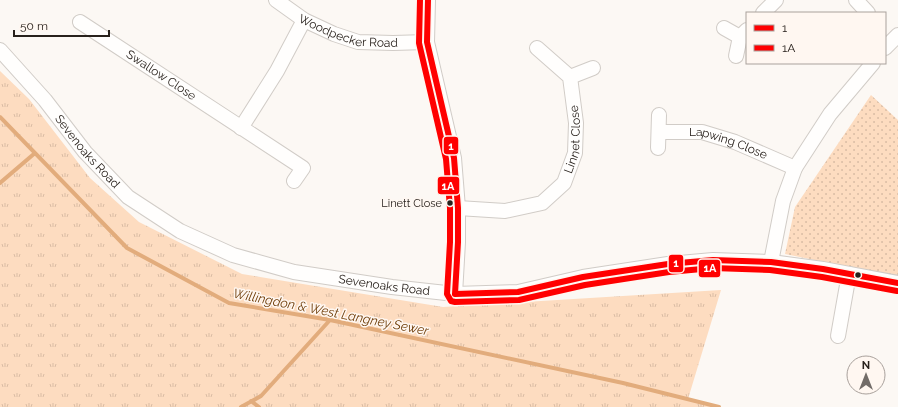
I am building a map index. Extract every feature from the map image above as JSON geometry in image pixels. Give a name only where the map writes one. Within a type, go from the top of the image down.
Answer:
[{"type":"street","name":"Woodpecker Road","points":[[276,0],[304,20],[334,34],[358,42],[427,42]]},
{"type":"street","points":[[428,0],[427,42],[454,158],[458,208],[455,294]]},
{"type":"street","points":[[764,12],[776,0]]},
{"type":"street","points":[[856,0],[867,12]]},
{"type":"street","points":[[242,128],[277,71],[304,20]]},
{"type":"street","name":"Swallow Close","points":[[80,22],[303,168],[294,181]]},
{"type":"street","points":[[724,28],[744,34],[736,56]]},
{"type":"street","points":[[537,48],[570,77],[593,68]]},
{"type":"street","name":"Sevenoaks Road","points":[[0,50],[45,100],[85,152],[128,198],[180,231],[233,255],[294,272],[392,287],[455,294],[518,292],[583,277],[676,263],[712,260],[771,262],[823,268],[898,283]]},
{"type":"street","points":[[771,262],[783,201],[795,168],[830,114],[872,64]]},
{"type":"street","name":"Linnet Close","points":[[458,208],[505,211],[542,203],[564,184],[575,154],[576,123],[570,77]]},
{"type":"street","points":[[658,148],[659,115]]},
{"type":"street","name":"Lapwing Close","points":[[659,132],[702,132],[735,142],[795,168]]},
{"type":"street","points":[[838,336],[850,274]]},
{"type":"green space","points":[[0,71],[29,99],[90,178],[139,222],[242,274],[443,307],[721,290],[688,399],[719,407],[0,407]]},
{"type":"green space","points":[[871,95],[898,120],[898,278],[785,254],[795,207]]},
{"type":"waterway","name":"Willingdon & West Langney Sewer","points":[[0,117],[127,248],[229,303],[330,320],[623,383],[719,407]]},
{"type":"waterway","points":[[0,183],[35,153]]},
{"type":"waterway","points":[[241,407],[261,396],[330,320]]},
{"type":"waterway","points":[[251,401],[259,407]]},
{"type":"transit line","name":"1A","points":[[420,0],[419,43],[446,159],[450,208],[447,294],[451,301],[519,300],[585,285],[669,272],[713,268],[770,270],[822,277],[897,291]]},
{"type":"transit line","name":"1","points":[[428,0],[427,42],[454,158],[458,208],[455,294]]},
{"type":"transit line","name":"1","points":[[455,294],[518,292],[583,277],[668,264],[713,260],[771,262],[823,269],[898,283]]},
{"type":"place","name":"Linett Close","points":[[450,203]]}]
